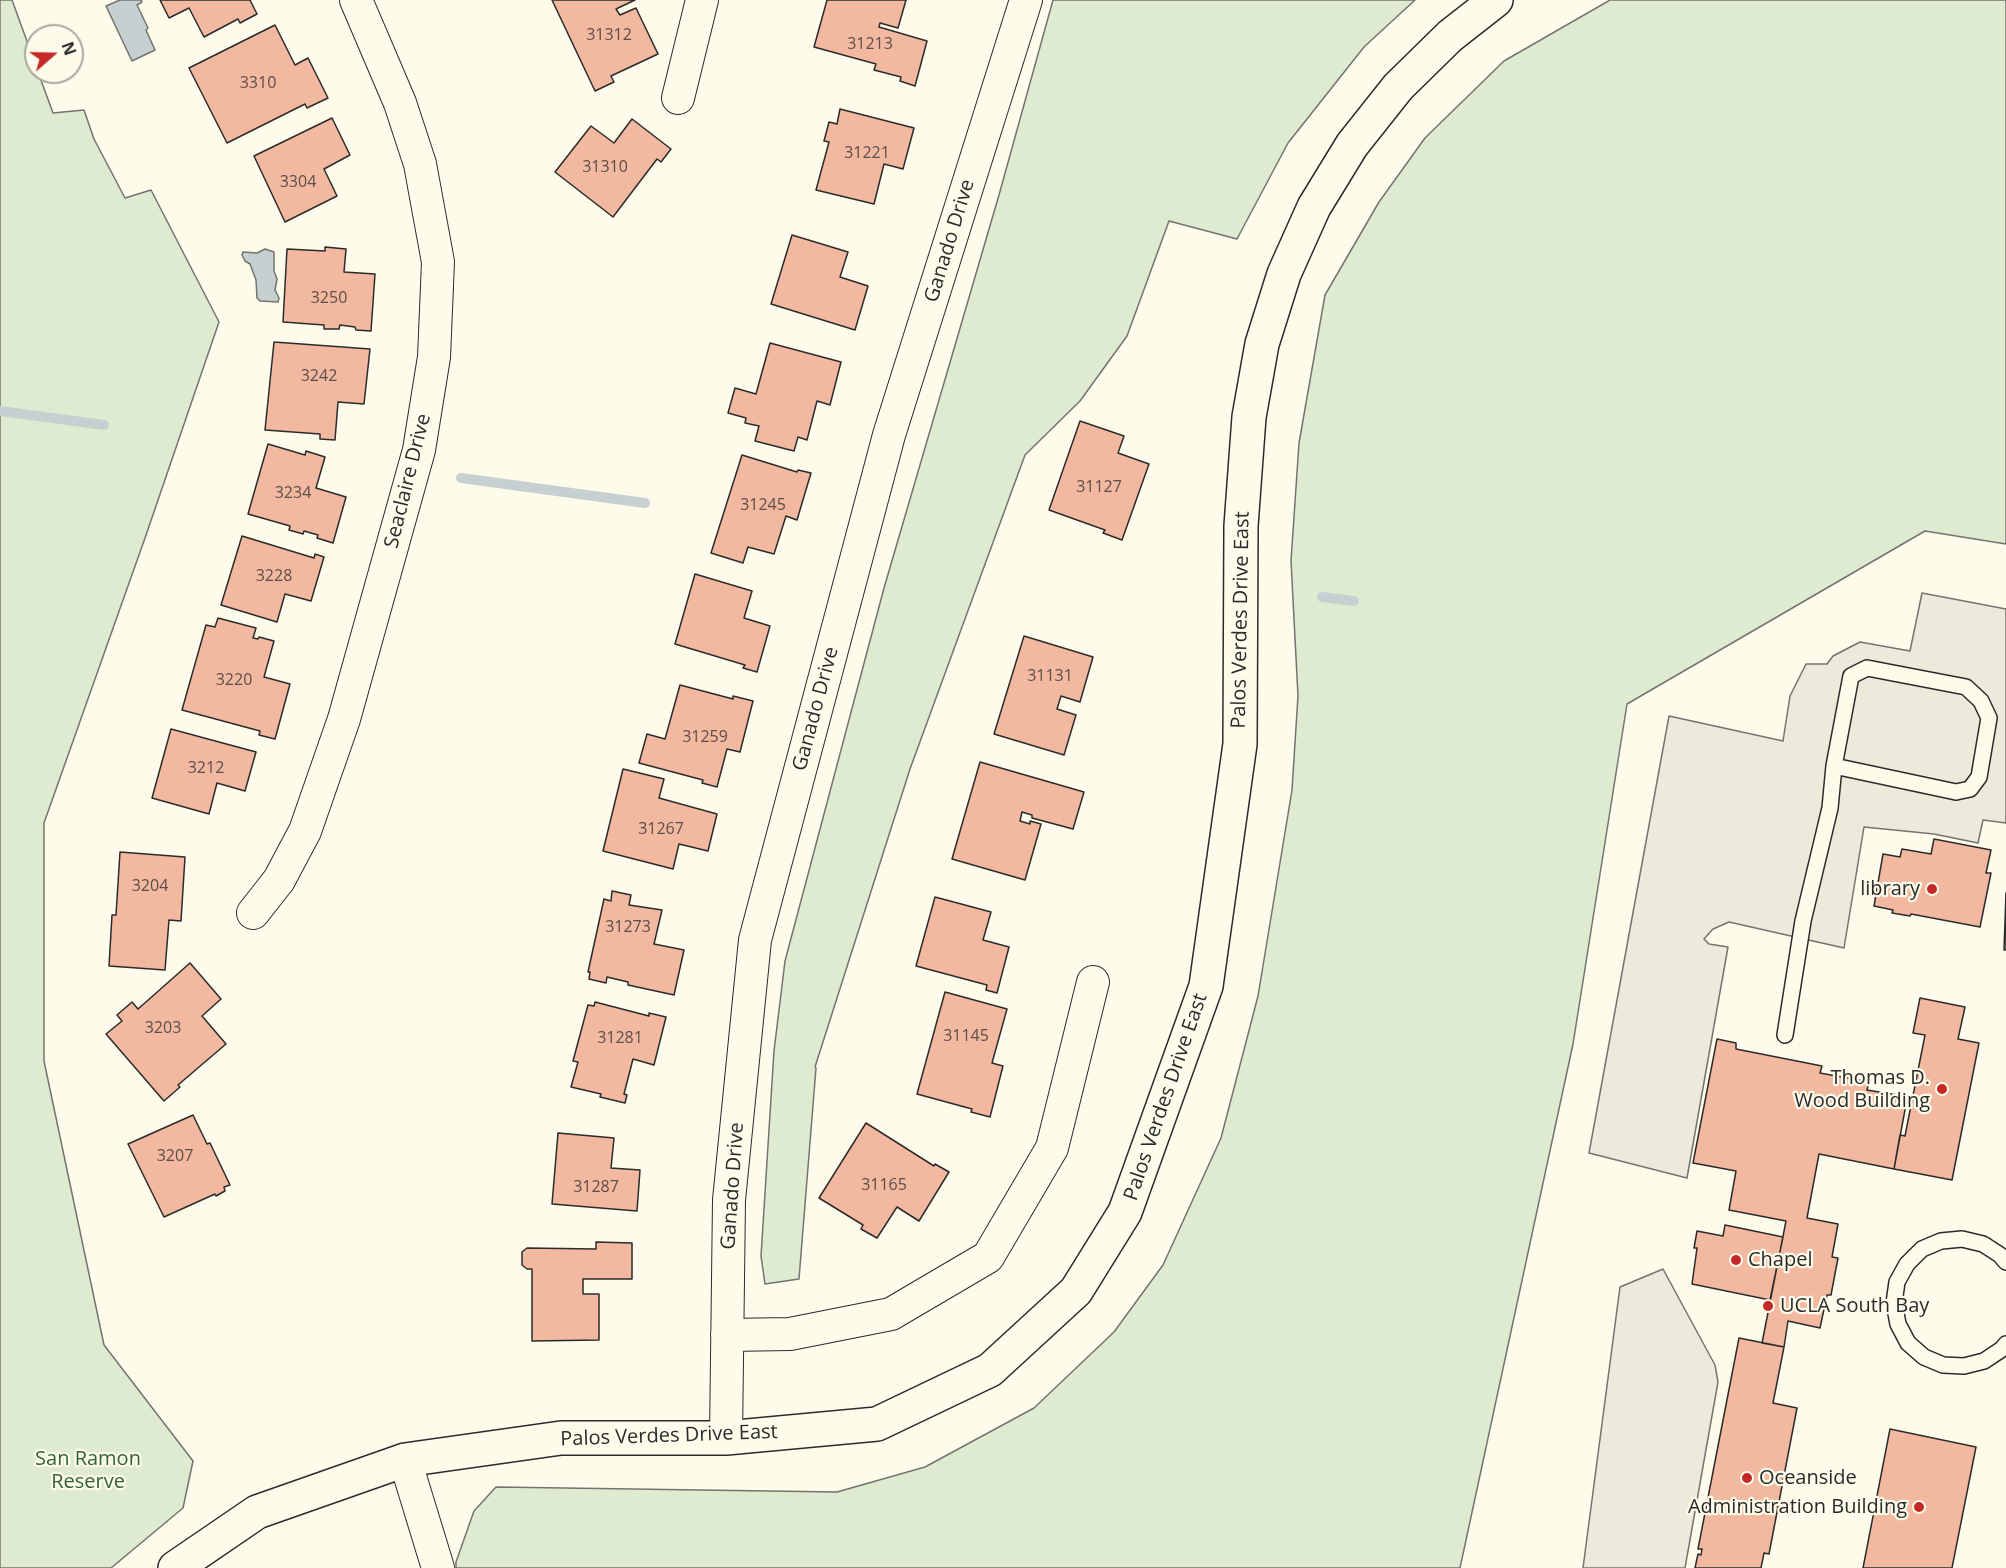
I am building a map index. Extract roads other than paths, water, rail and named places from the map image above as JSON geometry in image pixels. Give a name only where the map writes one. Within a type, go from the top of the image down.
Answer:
[{"type":"street","name":"Seaclaire Drive","points":[[254,913],[279,880],[305,831],[344,719],[419,450],[434,357],[438,262],[420,164],[400,103],[356,0]]},
{"type":"street","points":[[678,98],[702,0]]},
{"type":"street","name":"Ganado Drive","points":[[726,1438],[729,1200],[755,940],[889,435],[1026,0]]},
{"type":"street","name":"Palos Verdes Drive East","points":[[175,1568],[257,1512],[405,1460],[561,1438],[726,1438],[877,1424],[990,1370],[1076,1291],[1125,1212],[1206,986],[1240,744],[1241,526],[1249,417],[1262,344],[1288,265],[1314,207],[1352,145],[1398,87],[1450,36],[1496,0]]},
{"type":"street","points":[[727,1335],[790,1334],[891,1314],[988,1257],[1052,1148],[1093,982]]},
{"type":"street","points":[[405,1460],[438,1568]]},
{"type":"lane","points":[[1785,1035],[1803,921],[1830,808],[1834,766],[1851,676],[1867,668],[1966,687],[1981,702],[1989,718],[1978,777],[1970,789],[1956,792],[1834,766]]},
{"type":"lane","points":[[2006,1262],[2000,1255],[1983,1244],[1962,1239],[1941,1241],[1922,1249],[1907,1264],[1897,1282],[1894,1304],[1898,1324],[1908,1343],[1924,1357],[1943,1365],[1964,1366],[1984,1361],[2006,1344]]},
{"type":"waterway","points":[[0,411],[104,425]]},
{"type":"waterway","points":[[461,478],[645,503]]},
{"type":"waterway","points":[[1322,597],[1354,601]]},
{"type":"place","name":"library","points":[[1932,889]]},
{"type":"place","name":"Thomas D. Wood Building","points":[[1942,1089]]},
{"type":"place","name":"Chapel","points":[[1736,1260]]},
{"type":"place","name":"UCLA South Bay","points":[[1768,1306]]},
{"type":"place","name":"Oceanside","points":[[1747,1478]]},
{"type":"place","name":"Administration Building","points":[[1919,1507]]},
{"type":"park label","name":"San Ramon Reserve","points":[[88,1470]]}]
